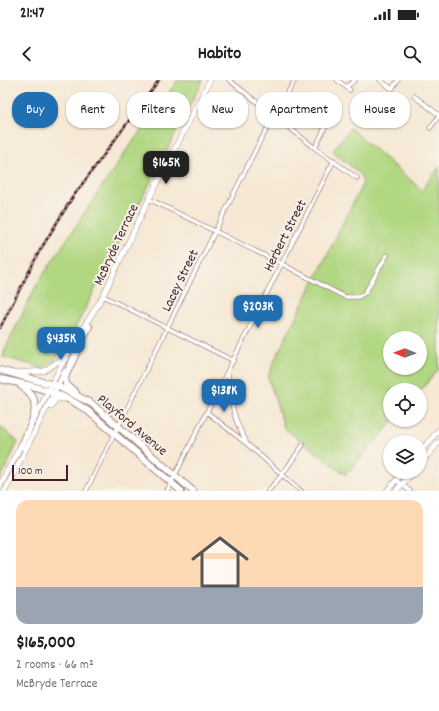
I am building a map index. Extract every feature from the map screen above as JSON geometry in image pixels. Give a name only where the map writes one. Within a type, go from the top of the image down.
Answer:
[{"type":"highway","points":[[78,395],[66,384],[65,377],[89,326]]},
{"type":"highway","name":"Playford Avenue","points":[[0,370],[54,385],[78,395],[91,403],[193,491]]},
{"type":"highway","points":[[3,379],[27,389],[35,400],[36,407],[34,415],[20,447]]},
{"type":"highway","name":"Playford Avenue","points":[[3,379],[52,392],[72,400],[84,408],[181,491]]},
{"type":"main road","name":"McBryde Terrace","points":[[54,385],[89,326],[149,199],[210,80]]},
{"type":"main road","name":"McBryde Terrace","points":[[5,491],[41,421],[66,356],[95,312]]},
{"type":"main road","points":[[10,372],[33,373],[44,371],[66,356]]},
{"type":"main road","name":"McBryde Terrace","points":[[0,486],[20,447],[52,392]]},
{"type":"main road","points":[[41,421],[52,403],[60,398],[84,408]]},
{"type":"main road","points":[[427,444],[439,430]]},
{"type":"main road","points":[[16,455],[20,457],[25,446],[32,440]]},
{"type":"main road","points":[[427,456],[439,442]]},
{"type":"main road","points":[[396,491],[407,479]]},
{"type":"main road","points":[[387,491],[396,480]]},
{"type":"street","points":[[229,80],[256,102]]},
{"type":"street","name":"Lacey Street","points":[[288,92],[295,80]]},
{"type":"street","points":[[337,80],[348,88],[355,80]]},
{"type":"street","points":[[380,80],[392,89],[398,80]]},
{"type":"street","points":[[414,96],[439,116],[430,128]]},
{"type":"street","name":"Lacey Street","points":[[86,491],[268,128]]},
{"type":"street","points":[[289,128],[357,178]]},
{"type":"street","points":[[315,148],[325,128]]},
{"type":"street","name":"Herbert Street","points":[[167,491],[228,373],[334,160]]},
{"type":"street","points":[[149,199],[282,264],[345,297],[358,297],[365,293],[387,255]]},
{"type":"street","points":[[103,296],[234,361]]},
{"type":"street","points":[[228,373],[231,407],[236,423],[247,444]]},
{"type":"street","points":[[208,412],[301,491]]},
{"type":"street","points":[[268,491],[282,475],[303,445]]},
{"type":"street","points":[[396,480],[410,491]]},
{"type":"green space","points":[[178,80],[203,80],[190,105],[190,92],[169,92]]},
{"type":"green space","points":[[143,128],[178,128],[68,342],[54,361],[43,368],[3,357],[4,351],[37,284]]},
{"type":"green space","points":[[350,128],[422,190],[439,167],[439,369],[427,383],[383,383],[383,427],[388,427],[346,475],[284,428],[268,377],[276,357],[363,183],[360,174],[333,151]]},
{"type":"green space","points":[[0,426],[18,442],[0,480]]},
{"type":"railway","points":[[0,328],[39,252],[72,198],[159,80]]}]
